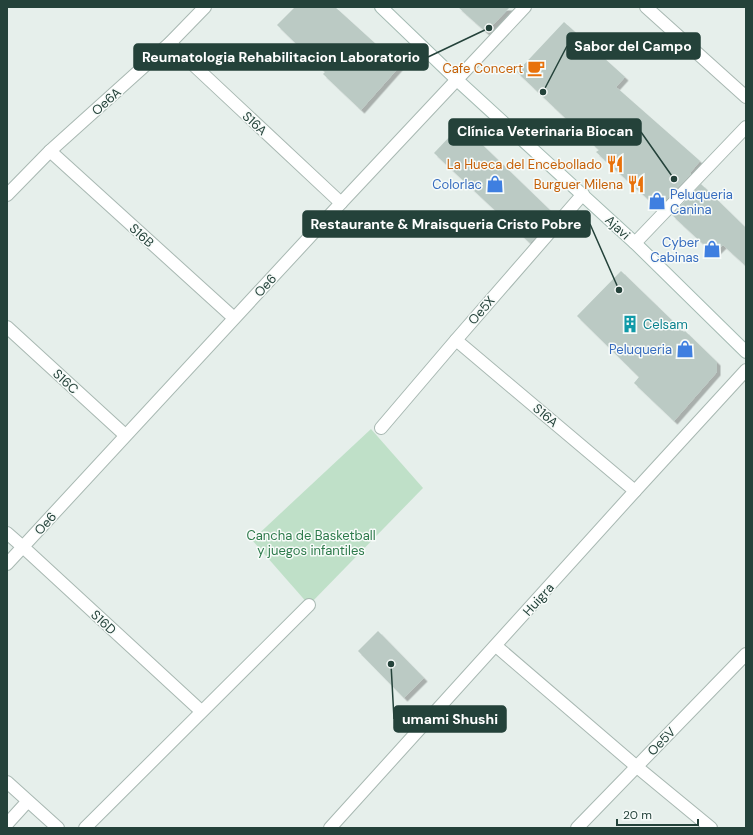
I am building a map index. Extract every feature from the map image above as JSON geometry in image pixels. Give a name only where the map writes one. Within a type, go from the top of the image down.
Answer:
[{"type":"street","name":"Oe6A","points":[[7,195],[50,151],[170,43],[205,7]]},
{"type":"street","name":"Ajavi","points":[[381,7],[456,79],[635,243],[746,352]]},
{"type":"street","name":"Oe6","points":[[7,564],[456,79],[525,7]]},
{"type":"street","points":[[646,7],[746,97]]},
{"type":"street","name":"S16A","points":[[170,43],[341,203]]},
{"type":"street","points":[[635,243],[746,127]]},
{"type":"street","name":"S16B","points":[[50,151],[234,318]]},
{"type":"street","name":"Oe5X","points":[[381,428],[583,194]]},
{"type":"street","name":"S16C","points":[[7,327],[125,435]]},
{"type":"street","name":"S16A","points":[[456,340],[635,491]]},
{"type":"street","name":"Huigra","points":[[333,827],[635,491],[746,370]]},
{"type":"street","name":"S16D","points":[[7,533],[201,712]]},
{"type":"street","points":[[85,828],[308,605]]},
{"type":"street","points":[[496,646],[637,767],[711,828]]},
{"type":"street","name":"Oe5V","points":[[577,828],[746,654]]},
{"type":"street","points":[[7,782],[27,802],[58,828]]},
{"type":"street","points":[[7,824],[27,802]]},
{"type":"green space","name":"Cancha de Basketball y juegos infantiles","points":[[371,429],[423,488],[309,605],[252,540]]},
{"type":"building","points":[[295,7],[335,7],[400,66],[361,110],[323,74],[325,72],[277,25]]},
{"type":"building","points":[[458,7],[510,7],[486,32]]},
{"type":"building","points":[[564,22],[625,77],[616,87],[700,161],[690,173],[691,174],[658,208],[596,152],[599,150],[517,72]]},
{"type":"building","points":[[467,130],[555,215],[530,243],[434,153],[454,132]]},
{"type":"building","points":[[701,184],[746,228],[746,266],[723,245],[714,254],[672,215]]},
{"type":"building","points":[[621,271],[717,362],[717,372],[674,421],[634,383],[639,377],[577,316]]},
{"type":"building","points":[[378,631],[424,678],[404,698],[358,651]]},
{"type":"place","name":"Reumatologia Rehabilitacion Laboratorio","points":[[489,28]]},
{"type":"place","name":"Cafe Concert","points":[[536,68]]},
{"type":"place","name":"Sabor del Campo","points":[[543,92]]},
{"type":"place","name":"La Hueca del Encebollado","points":[[615,164]]},
{"type":"place","name":"Clínica Veterinaria Biocan","points":[[674,179]]},
{"type":"place","name":"Colorlac","points":[[495,184]]},
{"type":"place","name":"Burguer Milena","points":[[636,184]]},
{"type":"place","name":"Peluqueria Canina","points":[[657,201]]},
{"type":"place","name":"Cyber Cabinas","points":[[712,249]]},
{"type":"place","name":"Restaurante & Mraisqueria Cristo Pobre","points":[[619,290]]},
{"type":"place","name":"Celsam","points":[[630,324]]},
{"type":"place","name":"Peluqueria","points":[[685,349]]},
{"type":"place","name":"umami Shushi","points":[[391,664]]}]
